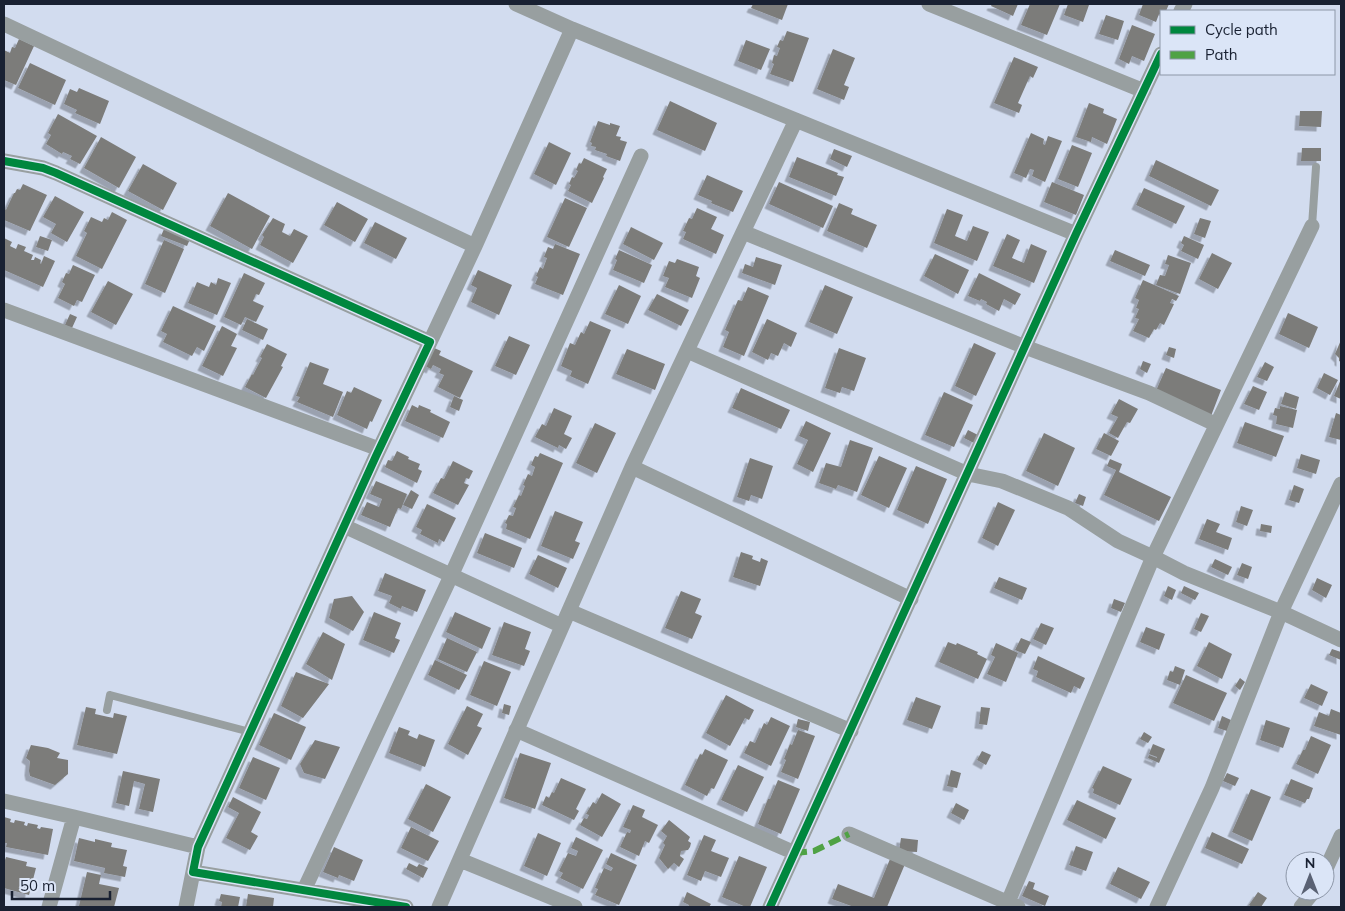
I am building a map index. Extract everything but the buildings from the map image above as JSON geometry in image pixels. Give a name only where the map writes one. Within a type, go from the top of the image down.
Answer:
[{"type":"street","points":[[516,4],[572,29],[1076,234]]},
{"type":"street","points":[[928,4],[1144,91]]},
{"type":"street","points":[[4,24],[475,246]]},
{"type":"street","points":[[186,907],[198,847],[377,452],[475,246],[572,29]]},
{"type":"street","points":[[770,907],[1076,234],[1160,56]]},
{"type":"street","points":[[439,907],[632,467],[796,120]]},
{"type":"street","points":[[304,890],[452,576],[641,156]]},
{"type":"street","points":[[4,161],[43,168],[56,173],[430,342]]},
{"type":"street","points":[[849,834],[1010,906],[1153,557],[1312,226]]},
{"type":"street","points":[[743,232],[1025,347],[1149,393],[1214,424],[1215,427]]},
{"type":"street","points":[[4,311],[377,452]]},
{"type":"street","points":[[687,351],[968,474],[1002,481],[1068,508],[1118,541],[1184,573],[1281,612],[1341,640]]},
{"type":"street","points":[[632,467],[911,599]]},
{"type":"street","points":[[1157,907],[1212,788],[1281,612],[1341,484]]},
{"type":"street","points":[[344,526],[562,626]]},
{"type":"street","points":[[569,611],[851,731]]},
{"type":"street","points":[[516,730],[795,853]]},
{"type":"street","points":[[4,801],[198,847]]},
{"type":"street","points":[[49,907],[74,817]]},
{"type":"street","points":[[1334,851],[1341,836]]},
{"type":"street","points":[[460,860],[575,907]]},
{"type":"street","points":[[194,872],[406,907]]},
{"type":"lane","points":[[1312,226],[1316,167]]},
{"type":"lane","points":[[107,710],[110,694],[250,732]]},
{"type":"marked path","points":[[795,853],[814,851],[849,834]]},
{"type":"cycle path","points":[[770,907],[1076,234],[1160,56]]},
{"type":"cycle path","points":[[4,161],[43,168],[56,173],[430,342],[198,847],[193,872],[406,907]]}]
